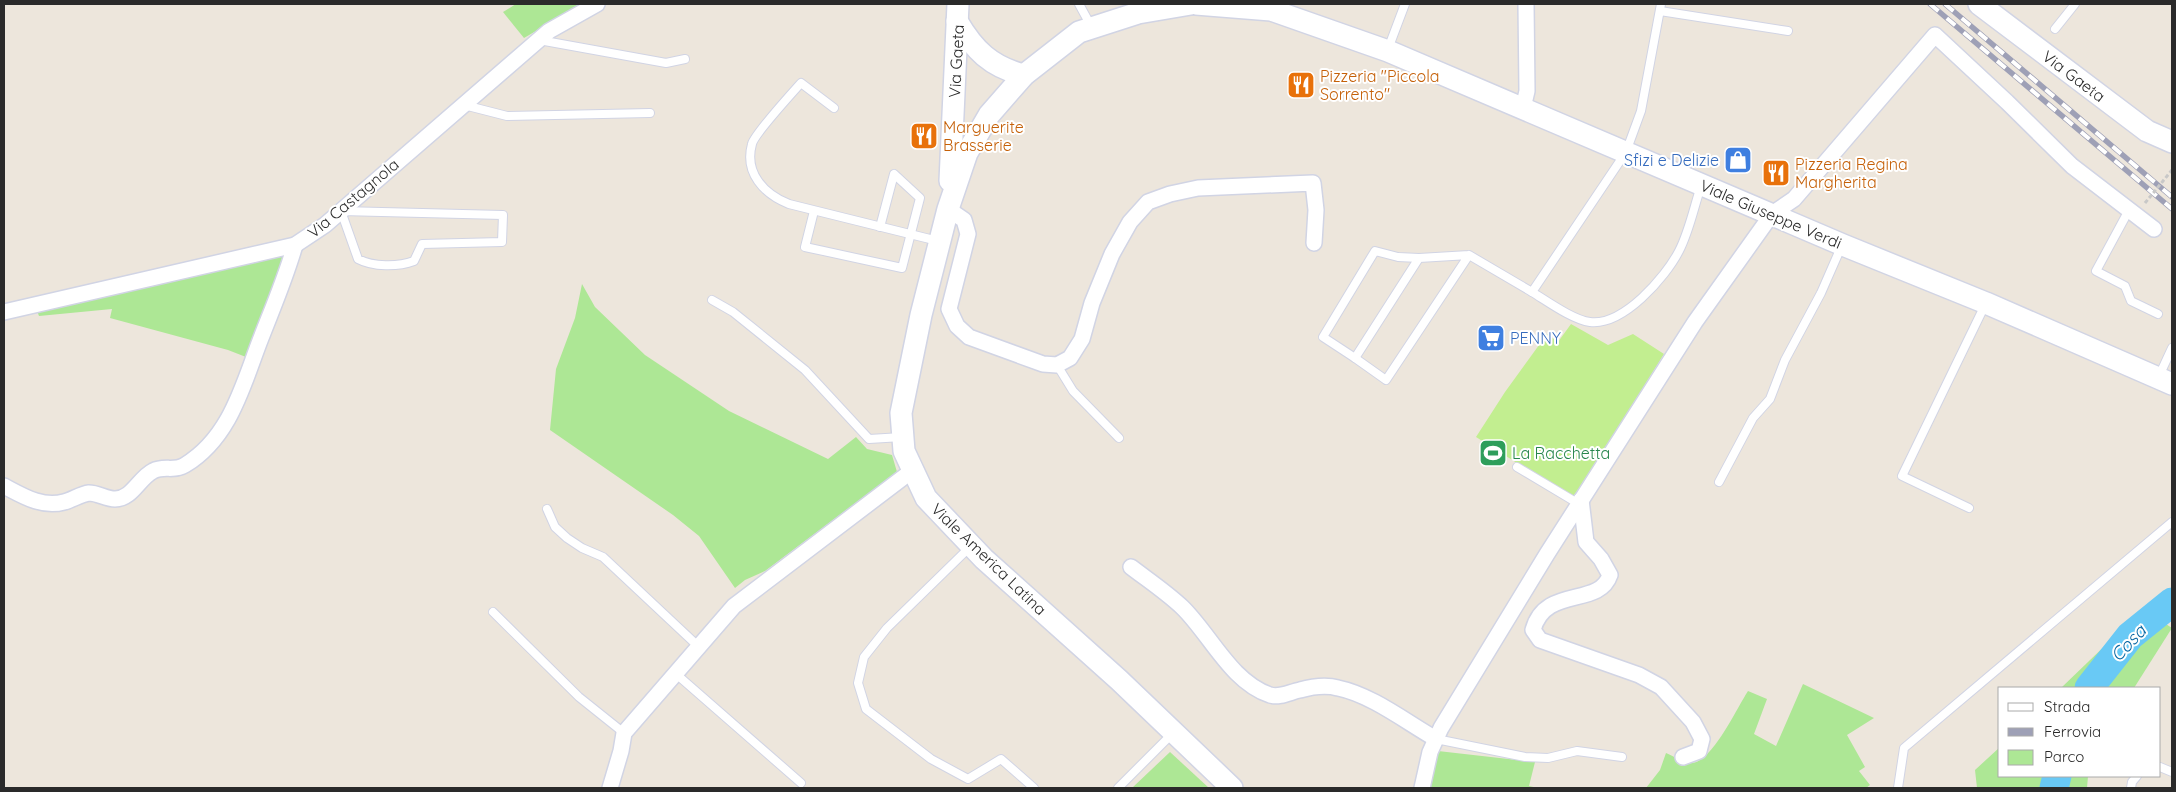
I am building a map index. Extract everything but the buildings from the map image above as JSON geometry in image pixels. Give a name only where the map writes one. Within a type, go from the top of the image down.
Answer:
[{"type":"main road","points":[[958,12],[973,46],[983,55],[1009,71],[1024,75],[1079,32],[1138,13],[1191,4]]},
{"type":"main road","name":"Viale Giuseppe Verdi","points":[[1196,4],[1271,10],[1388,51],[1843,245],[1986,303],[2165,381]]},
{"type":"main road","name":"Via Gaeta","points":[[1979,4],[2147,131],[2172,142]]},
{"type":"main road","name":"Via Gaeta","points":[[948,208],[958,12]]},
{"type":"main road","name":"Viale America Latina","points":[[1024,75],[989,115],[967,153],[948,208],[921,315],[901,413],[904,451],[926,498],[971,545],[1232,788]]},
{"type":"main road","points":[[954,92],[960,107],[966,112],[980,116],[989,115]]},
{"type":"street","name":"Via Castagnola","points":[[4,312],[295,245],[324,225],[549,31],[598,4]]},
{"type":"street","points":[[1523,108],[1527,91],[1526,4]]},
{"type":"street","points":[[1422,788],[1430,752],[1436,740],[1580,502],[1695,322],[1772,214],[1794,199],[1935,35],[2072,166],[2154,229]]},
{"type":"street","points":[[948,208],[964,220],[968,234],[949,309],[956,326],[969,337],[1043,364],[1057,365],[1070,358],[1082,339],[1092,303],[1112,254],[1130,222],[1148,202],[1170,194],[1198,188],[1313,183],[1316,210],[1314,243]]},
{"type":"street","points":[[4,486],[30,500],[44,503],[63,503],[86,493],[115,499],[124,497],[132,492],[148,473],[164,468],[172,470],[178,468],[202,452],[219,432],[236,406],[276,302],[295,245]]},
{"type":"street","points":[[610,788],[621,752],[624,733],[734,606],[913,470]]},
{"type":"street","points":[[1580,502],[1586,542],[1602,559],[1610,575],[1607,584],[1597,591],[1546,608],[1536,617],[1533,630],[1540,640],[1639,675],[1662,688],[1693,722],[1702,739],[1699,751],[1683,757]]},
{"type":"street","points":[[1131,567],[1166,592],[1183,608],[1233,668],[1250,684],[1272,696],[1318,687],[1338,687],[1385,708],[1436,740]]},
{"type":"lane","points":[[1079,4],[1092,28]]},
{"type":"lane","points":[[1388,51],[1405,4]]},
{"type":"lane","points":[[2055,29],[2076,4]]},
{"type":"lane","points":[[1532,292],[1626,152],[1641,111],[1661,7],[1788,31]]},
{"type":"lane","points":[[539,40],[666,63],[685,58]]},
{"type":"lane","points":[[834,108],[801,83],[752,142],[751,160],[756,178],[763,190],[781,201],[940,242]]},
{"type":"lane","points":[[463,104],[507,116],[650,113]]},
{"type":"lane","points":[[814,210],[805,247],[902,268],[920,198],[894,174],[880,227]]},
{"type":"lane","points":[[1469,255],[1386,380],[1323,337],[1375,251],[1398,257],[1419,258],[1469,255],[1580,319],[1589,322],[1600,322],[1618,315],[1634,305],[1666,273],[1680,249],[1702,184]]},
{"type":"lane","points":[[341,210],[503,215],[502,242],[422,244],[414,261],[407,264],[372,264],[358,258],[341,210]]},
{"type":"lane","points":[[2129,210],[2096,271],[2125,286],[2131,301],[2158,314]]},
{"type":"lane","points":[[1719,482],[1753,418],[1770,399],[1785,360],[1821,293],[1843,245]]},
{"type":"lane","points":[[1355,358],[1419,258]]},
{"type":"lane","points":[[712,300],[732,312],[805,370],[869,439],[903,437]]},
{"type":"lane","points":[[1969,508],[1902,476],[1986,303]]},
{"type":"lane","points":[[2165,381],[2172,348]]},
{"type":"lane","points":[[1057,365],[1073,391],[1119,438]]},
{"type":"lane","points":[[1517,467],[1580,502]]},
{"type":"lane","points":[[547,509],[555,527],[567,538],[582,548],[603,557],[699,647]]},
{"type":"lane","points":[[1898,788],[1904,748],[2172,522]]},
{"type":"lane","points":[[971,545],[887,628],[864,657],[858,683],[866,709],[931,759],[968,779],[1002,759],[1034,788]]},
{"type":"lane","points":[[493,612],[579,697],[624,733]]},
{"type":"lane","points":[[676,673],[800,783]]},
{"type":"lane","points":[[1118,788],[1174,733]]},
{"type":"lane","points":[[1436,740],[1525,757],[1548,758],[1577,751],[1622,757]]},
{"type":"lane","points":[[2131,788],[2132,782],[2136,777]]},
{"type":"path","points":[[2145,203],[2172,170]]},
{"type":"green space","points":[[516,4],[582,4],[524,38],[503,12]]},
{"type":"green space","points":[[282,252],[286,257],[246,357],[228,350],[110,318],[112,309],[39,316],[36,308]]},
{"type":"green space","points":[[582,284],[595,307],[645,355],[729,411],[828,459],[856,437],[867,449],[892,455],[897,472],[765,571],[745,580],[735,588],[699,536],[673,515],[550,430],[556,369],[575,318]]},
{"type":"green space","points":[[1571,324],[1608,345],[1633,334],[1664,354],[1574,499],[1476,437],[1505,392],[1547,334],[1558,342]]},
{"type":"green space","points":[[2143,609],[2172,628],[2135,687],[2062,687]]},
{"type":"green space","points":[[1803,684],[1874,718],[1847,735],[1865,767],[1859,771],[1870,785],[1866,788],[1646,788],[1660,770],[1666,753],[1689,763],[1700,760],[1708,754],[1748,691],[1767,699],[1754,734],[1776,746]]},
{"type":"green space","points":[[1998,749],[1998,777],[2088,777],[2087,788],[1977,788],[1975,770]]},
{"type":"green space","points":[[1438,751],[1535,762],[1529,786],[1538,788],[1429,788]]},
{"type":"green space","points":[[1170,752],[1209,788],[1132,788]]},
{"type":"waterway","name":"Cosa","points":[[2090,687],[2130,636],[2172,602]]},
{"type":"waterway","name":"Cosa","points":[[2054,788],[2057,777]]},
{"type":"railway","points":[[1930,4],[2172,209]]},
{"type":"railway","points":[[1945,4],[2172,197]]},
{"type":"place","name":"Pizzeria \"Piccola Sorrento\"","points":[[1301,85]]},
{"type":"place","name":"Marguerite Brasserie","points":[[924,136]]},
{"type":"place","name":"Sfizi e Delizie","points":[[1738,160]]},
{"type":"place","name":"Pizzeria Regina Margherita","points":[[1776,173]]},
{"type":"place","name":"PENNY","points":[[1491,338]]},
{"type":"place","name":"La Racchetta","points":[[1493,453]]}]
